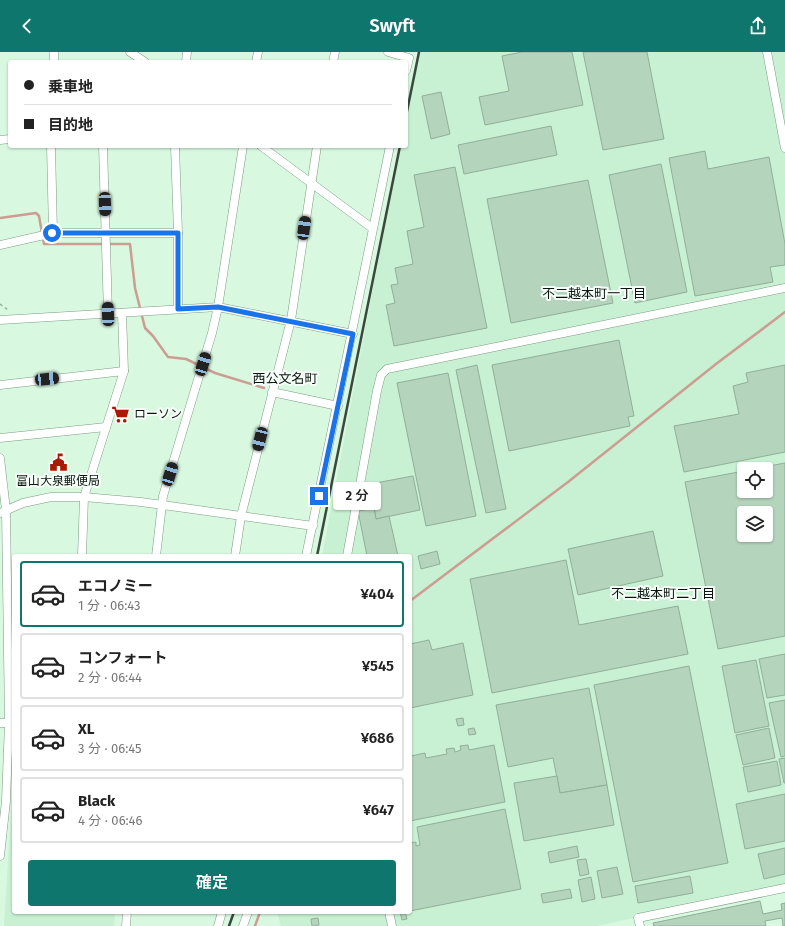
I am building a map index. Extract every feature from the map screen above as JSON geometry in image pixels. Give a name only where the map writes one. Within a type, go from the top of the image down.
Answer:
[{"type":"street","points":[[131,52],[142,60]]},
{"type":"street","points":[[388,52],[409,58],[408,62]]},
{"type":"street","points":[[767,52],[785,148]]},
{"type":"street","points":[[51,148],[52,233]]},
{"type":"street","points":[[103,148],[108,314]]},
{"type":"street","points":[[175,148],[178,233],[178,309]]},
{"type":"street","points":[[156,554],[161,505],[212,333],[218,307],[243,148]]},
{"type":"street","points":[[264,148],[372,228]]},
{"type":"street","points":[[235,554],[240,516],[291,320],[317,148]]},
{"type":"street","points":[[306,554],[353,334],[372,228],[390,148]]},
{"type":"street","points":[[0,245],[52,233],[178,233]]},
{"type":"street","points":[[347,554],[377,391],[381,375],[387,369],[785,288]]},
{"type":"street","points":[[0,320],[218,307],[291,320],[353,334]]},
{"type":"street","points":[[82,554],[84,497],[124,371],[122,313]]},
{"type":"street","points":[[0,385],[124,371]]},
{"type":"street","points":[[272,392],[338,406]]},
{"type":"street","points":[[0,438],[106,427]]},
{"type":"street","points":[[0,458],[3,512],[8,723],[0,856]]},
{"type":"street","points":[[3,512],[23,503],[51,497],[84,497],[161,505],[313,526]]},
{"type":"street","points":[[640,926],[638,918],[785,888]]},
{"type":"street","points":[[126,926],[127,914]]},
{"type":"street","points":[[218,926],[221,914]]},
{"type":"street","points":[[243,926],[247,914]]},
{"type":"street","points":[[389,914],[392,926]]},
{"type":"path","points":[[0,304],[8,310]]},
{"type":"shaded area","points":[[419,52],[785,52],[785,885],[597,926],[281,926],[278,914],[412,914],[412,554],[322,554],[400,148],[408,148],[408,106]]},
{"type":"shaded area","points":[[12,797],[12,914],[115,914],[114,926],[4,926]]},
{"type":"building","points":[[522,52],[572,52],[583,105],[485,125],[479,97],[509,91],[502,56]]},
{"type":"building","points":[[583,52],[647,52],[664,139],[603,150]]},
{"type":"building","points":[[441,92],[450,134],[431,139],[422,96]]},
{"type":"building","points":[[551,126],[557,155],[464,174],[458,145]]},
{"type":"building","points":[[705,151],[708,169],[769,157],[785,244],[785,265],[770,267],[773,282],[695,296],[669,158]]},
{"type":"building","points":[[661,164],[687,292],[635,303],[609,175]]},
{"type":"building","points":[[455,167],[487,328],[394,346],[386,305],[395,303],[391,285],[398,284],[395,268],[413,264],[407,231],[424,227],[414,175]]},
{"type":"building","points":[[588,180],[613,303],[511,323],[487,199]]},
{"type":"building","points":[[619,340],[634,416],[628,417],[630,426],[509,451],[492,365]]},
{"type":"building","points":[[477,365],[506,509],[486,513],[456,370]]},
{"type":"building","points":[[785,365],[785,452],[684,472],[674,426],[739,414],[733,386],[748,382],[746,373]]},
{"type":"building","points":[[448,373],[476,516],[426,526],[397,383]]},
{"type":"building","points":[[785,463],[785,636],[718,649],[685,482],[737,472],[737,498],[773,498],[773,465]]},
{"type":"building","points":[[413,476],[420,510],[376,519],[370,484]]},
{"type":"building","points":[[374,508],[376,519],[389,516],[398,554],[367,554],[358,511]]},
{"type":"building","points":[[653,531],[663,576],[578,595],[568,549]]},
{"type":"building","points":[[437,551],[440,564],[421,569],[418,556]]},
{"type":"building","points":[[566,560],[579,625],[678,606],[688,654],[492,693],[470,579]]},
{"type":"building","points":[[429,640],[432,650],[463,643],[473,695],[412,708],[412,644]]},
{"type":"building","points":[[785,654],[785,695],[767,698],[759,659]]},
{"type":"building","points":[[756,660],[769,726],[735,733],[722,666]]},
{"type":"building","points":[[689,666],[728,863],[633,882],[594,685]]},
{"type":"building","points":[[589,688],[607,785],[560,793],[553,758],[508,767],[496,705]]},
{"type":"building","points":[[785,700],[785,756],[781,757],[769,703]]},
{"type":"building","points":[[463,718],[464,725],[458,726],[456,719]]},
{"type":"building","points":[[474,728],[476,734],[469,735],[468,729]]},
{"type":"building","points":[[769,728],[775,758],[743,765],[736,735]]},
{"type":"building","points":[[468,745],[469,750],[494,745],[505,802],[412,821],[412,756],[425,753],[426,758],[447,754],[446,749],[454,748],[455,752],[461,750],[460,746]]},
{"type":"building","points":[[785,758],[785,783],[784,783],[779,759]]},
{"type":"building","points":[[777,761],[781,785],[748,792],[743,767]]},
{"type":"building","points":[[557,776],[560,793],[607,785],[614,825],[524,841],[514,783]]},
{"type":"building","points":[[785,794],[785,841],[745,849],[736,804]]},
{"type":"building","points":[[505,809],[521,889],[412,911],[412,843],[416,842],[416,846],[420,845],[417,827]]},
{"type":"building","points":[[577,846],[579,857],[550,863],[548,852]]},
{"type":"building","points":[[785,848],[785,874],[764,879],[758,854]]},
{"type":"building","points":[[586,859],[589,874],[580,876],[577,860]]},
{"type":"building","points":[[617,867],[623,894],[602,898],[597,871]]},
{"type":"building","points":[[690,876],[693,893],[638,903],[635,886]]},
{"type":"building","points":[[591,877],[595,899],[582,902],[578,880]]},
{"type":"building","points":[[570,889],[572,898],[543,903],[541,894]]},
{"type":"building","points":[[760,901],[763,914],[782,910],[781,904],[785,903],[785,926],[783,926],[782,918],[765,921],[766,926],[654,926],[653,923]]},
{"type":"building","points":[[400,914],[406,914],[407,919],[402,920]]},
{"type":"building","points":[[318,918],[319,925],[312,926],[311,919]]},
{"type":"waterway","points":[[0,218],[36,213],[39,216],[44,244],[130,244],[135,288],[145,328],[153,336],[168,357],[186,359],[215,373],[264,388]]},
{"type":"waterway","points":[[412,599],[568,482],[716,364],[785,312]]},
{"type":"waterway","points":[[255,926],[259,914]]},
{"type":"railway","points":[[408,106],[419,52]]},
{"type":"railway","points":[[317,554],[400,148]]},
{"type":"railway","points":[[229,926],[233,914]]},
{"type":"place","name":"ローソン","points":[[121,414]]},
{"type":"place","name":"富山大泉郵便局","points":[[58,462]]},
{"type":"district","name":"不二越本町一丁目","points":[[594,293]]},
{"type":"district","name":"西公文名町","points":[[285,378]]},
{"type":"district","name":"不二越本町二丁目","points":[[663,593]]},
{"type":"route","points":[[52,233],[178,233],[178,309],[218,307],[291,320],[353,334],[319,496]]}]
